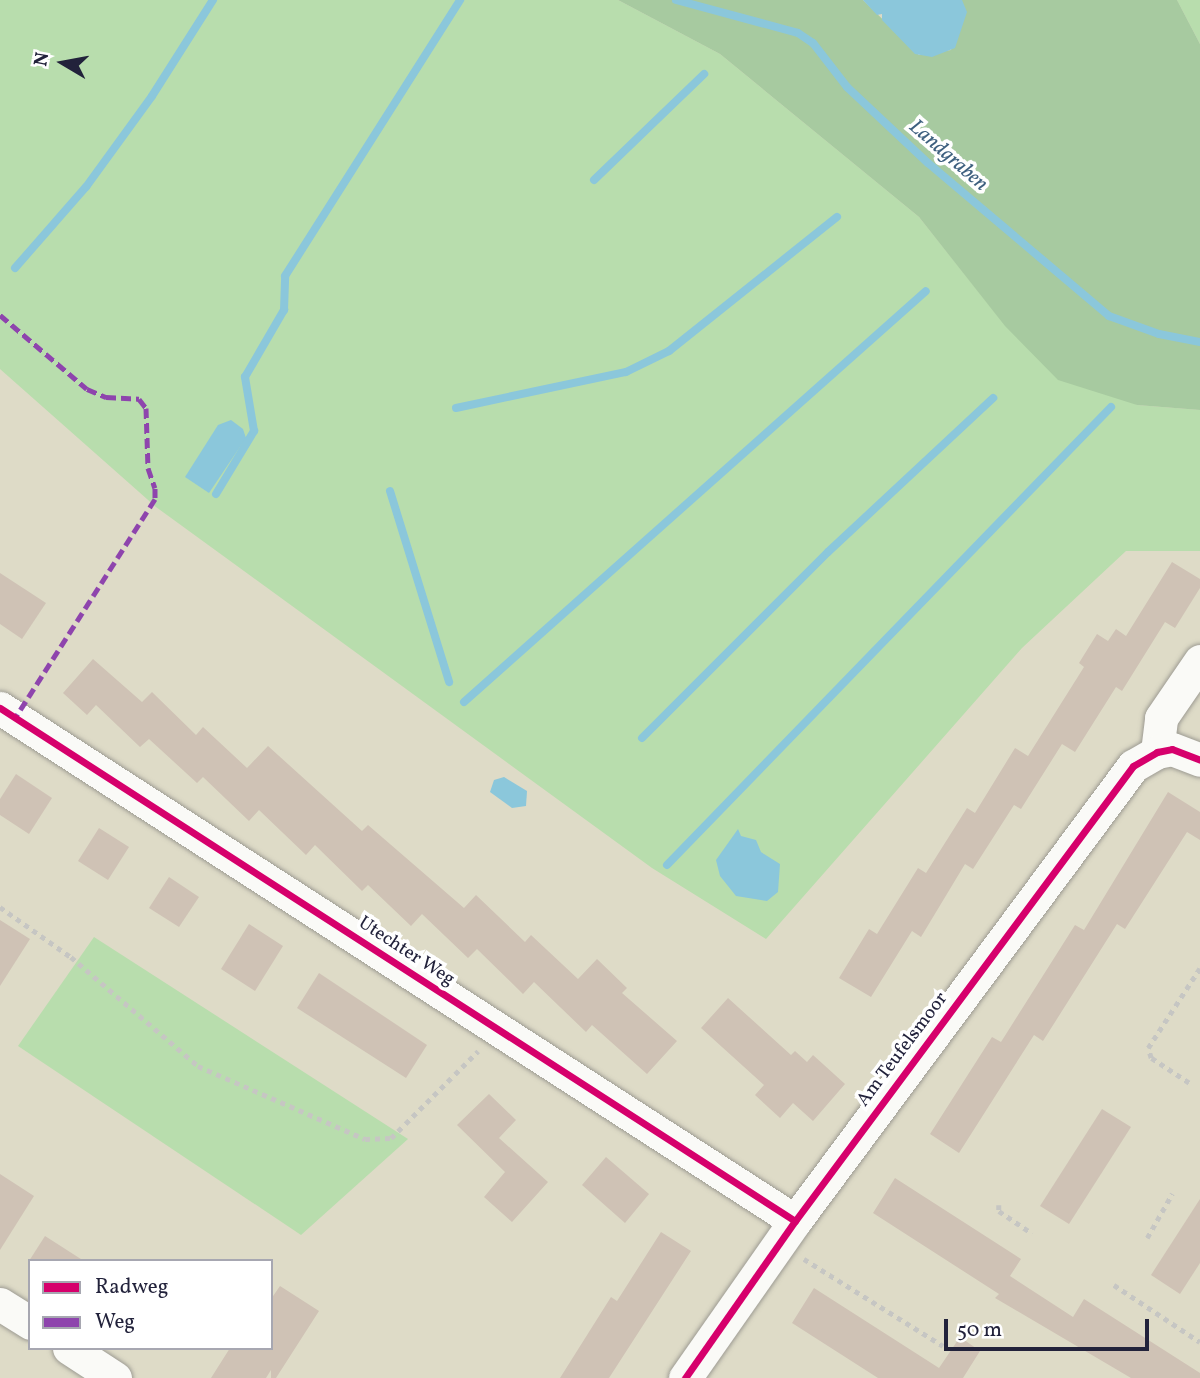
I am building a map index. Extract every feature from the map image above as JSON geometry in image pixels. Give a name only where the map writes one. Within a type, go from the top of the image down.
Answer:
[{"type":"street","points":[[1200,661],[1161,718],[1157,751],[1172,749],[1200,760]]},
{"type":"street","name":"Utechter Weg","points":[[0,708],[499,1031],[787,1232]]},
{"type":"street","name":"Am Teufelsmoor","points":[[690,1376],[787,1232],[1133,766],[1157,751]]},
{"type":"street","points":[[0,1304],[28,1322]]},
{"type":"street","points":[[72,1350],[115,1378]]},
{"type":"path","points":[[0,907],[71,957],[198,1066],[375,1141],[391,1138],[499,1031]]},
{"type":"path","points":[[1189,1083],[1151,1058],[1148,1048],[1200,968]]},
{"type":"path","points":[[1147,1238],[1172,1194]]},
{"type":"path","points":[[999,1205],[999,1212],[1032,1234]]},
{"type":"path","points":[[787,1232],[943,1346]]},
{"type":"path","points":[[1114,1285],[1200,1342]]},
{"type":"green space","points":[[0,0],[618,0],[720,54],[919,217],[1005,325],[1137,405],[1200,410],[1200,551],[1126,551],[1022,648],[766,939],[652,868],[156,507],[0,369]]},
{"type":"green space","points":[[618,0],[863,0],[919,55],[951,50],[962,0],[1177,0],[1200,44],[1200,410],[1137,405],[1058,380],[1005,326],[919,217],[720,54]]},
{"type":"green space","points":[[1177,0],[1200,0],[1200,44],[1178,2]]},
{"type":"green space","points":[[94,937],[408,1139],[301,1235],[18,1046]]},
{"type":"water","points":[[863,0],[962,0],[967,12],[955,48],[932,57],[915,54],[882,20],[882,14],[877,15]]},
{"type":"water","points":[[231,420],[243,429],[246,438],[209,493],[185,477],[218,425]]},
{"type":"water","points":[[504,777],[527,791],[526,806],[512,808],[490,792],[494,780]]},
{"type":"water","points":[[738,829],[741,836],[756,840],[761,852],[780,864],[778,892],[767,901],[736,896],[720,876],[716,860]]},
{"type":"building","points":[[1172,562],[1200,579],[1200,588],[1175,628],[1165,622],[1122,691],[1116,687],[1075,752],[1062,744],[1021,809],[1014,805],[973,869],[965,864],[921,937],[912,931],[871,997],[839,978],[869,929],[877,934],[918,868],[926,873],[967,808],[975,813],[1015,748],[1028,756],[1084,667],[1079,663],[1097,634],[1108,641],[1116,629],[1126,636]]},
{"type":"building","points":[[0,573],[46,603],[22,639],[0,624]]},
{"type":"building","points":[[93,659],[142,702],[152,692],[196,735],[203,727],[247,768],[268,746],[362,831],[368,825],[464,908],[476,895],[525,942],[531,935],[578,979],[597,959],[627,988],[622,993],[677,1041],[647,1074],[592,1025],[586,1032],[534,982],[523,994],[477,949],[468,958],[422,914],[411,926],[368,885],[362,891],[315,845],[306,855],[259,810],[249,821],[203,777],[197,783],[149,739],[140,747],[96,705],[87,715],[63,693]]},
{"type":"building","points":[[16,774],[52,798],[29,834],[0,815],[0,799]]},
{"type":"building","points":[[1168,792],[1200,812],[1200,840],[1187,832],[1125,929],[1117,924],[1043,1041],[1034,1035],[959,1153],[930,1134],[992,1037],[1001,1042],[1075,925],[1084,930]]},
{"type":"building","points":[[99,828],[129,847],[108,880],[78,861]]},
{"type":"building","points":[[169,877],[199,897],[179,927],[149,908]]},
{"type":"building","points":[[0,920],[30,939],[0,986]]},
{"type":"building","points":[[249,924],[283,946],[255,991],[221,969]]},
{"type":"building","points":[[319,973],[427,1045],[406,1078],[297,1008]]},
{"type":"building","points":[[728,998],[791,1055],[795,1051],[807,1062],[813,1055],[845,1084],[813,1121],[793,1103],[780,1118],[755,1095],[764,1085],[701,1028]]},
{"type":"building","points":[[489,1094],[516,1120],[499,1138],[548,1182],[512,1222],[484,1197],[505,1172],[457,1125]]},
{"type":"building","points":[[1102,1109],[1131,1127],[1069,1224],[1040,1206]]},
{"type":"building","points":[[606,1157],[649,1194],[625,1223],[582,1185]]},
{"type":"building","points":[[0,1174],[34,1196],[0,1250]]},
{"type":"building","points":[[895,1178],[1021,1259],[1010,1276],[1073,1317],[1084,1299],[1200,1373],[1200,1378],[1131,1378],[995,1298],[999,1294],[873,1213]]},
{"type":"building","points":[[1200,1199],[1200,1263],[1180,1294],[1151,1275]]},
{"type":"building","points":[[661,1232],[691,1251],[609,1378],[560,1378],[611,1297],[617,1301]]},
{"type":"building","points":[[45,1236],[81,1259],[30,1259]]},
{"type":"building","points":[[280,1286],[319,1311],[276,1378],[271,1378],[271,1370],[266,1378],[211,1378],[229,1350],[273,1350],[273,1296]]},
{"type":"building","points":[[814,1288],[939,1368],[960,1337],[980,1351],[963,1378],[878,1378],[792,1323]]},
{"type":"waterway","points":[[15,268],[86,187],[152,96],[213,0]]},
{"type":"waterway","points":[[216,494],[254,431],[245,377],[284,310],[285,276],[460,0]]},
{"type":"waterway","name":"Landgraben","points":[[676,0],[798,33],[813,43],[847,87],[928,163],[1109,316],[1159,334],[1200,342]]},
{"type":"waterway","points":[[594,180],[704,74]]},
{"type":"waterway","points":[[456,408],[626,372],[669,351],[837,217]]},
{"type":"waterway","points":[[464,702],[926,291]]},
{"type":"waterway","points":[[642,738],[828,552],[993,398]]},
{"type":"waterway","points":[[667,865],[1111,407]]},
{"type":"waterway","points":[[390,491],[449,682]]},
{"type":"marked path","points":[[0,315],[87,389],[106,397],[139,399],[146,408],[148,468],[155,488],[155,499],[15,718]]},
{"type":"cycle path","points":[[0,708],[795,1221]]},
{"type":"cycle path","points":[[685,1378],[795,1221],[1133,766],[1157,752],[1172,749],[1200,760]]}]
